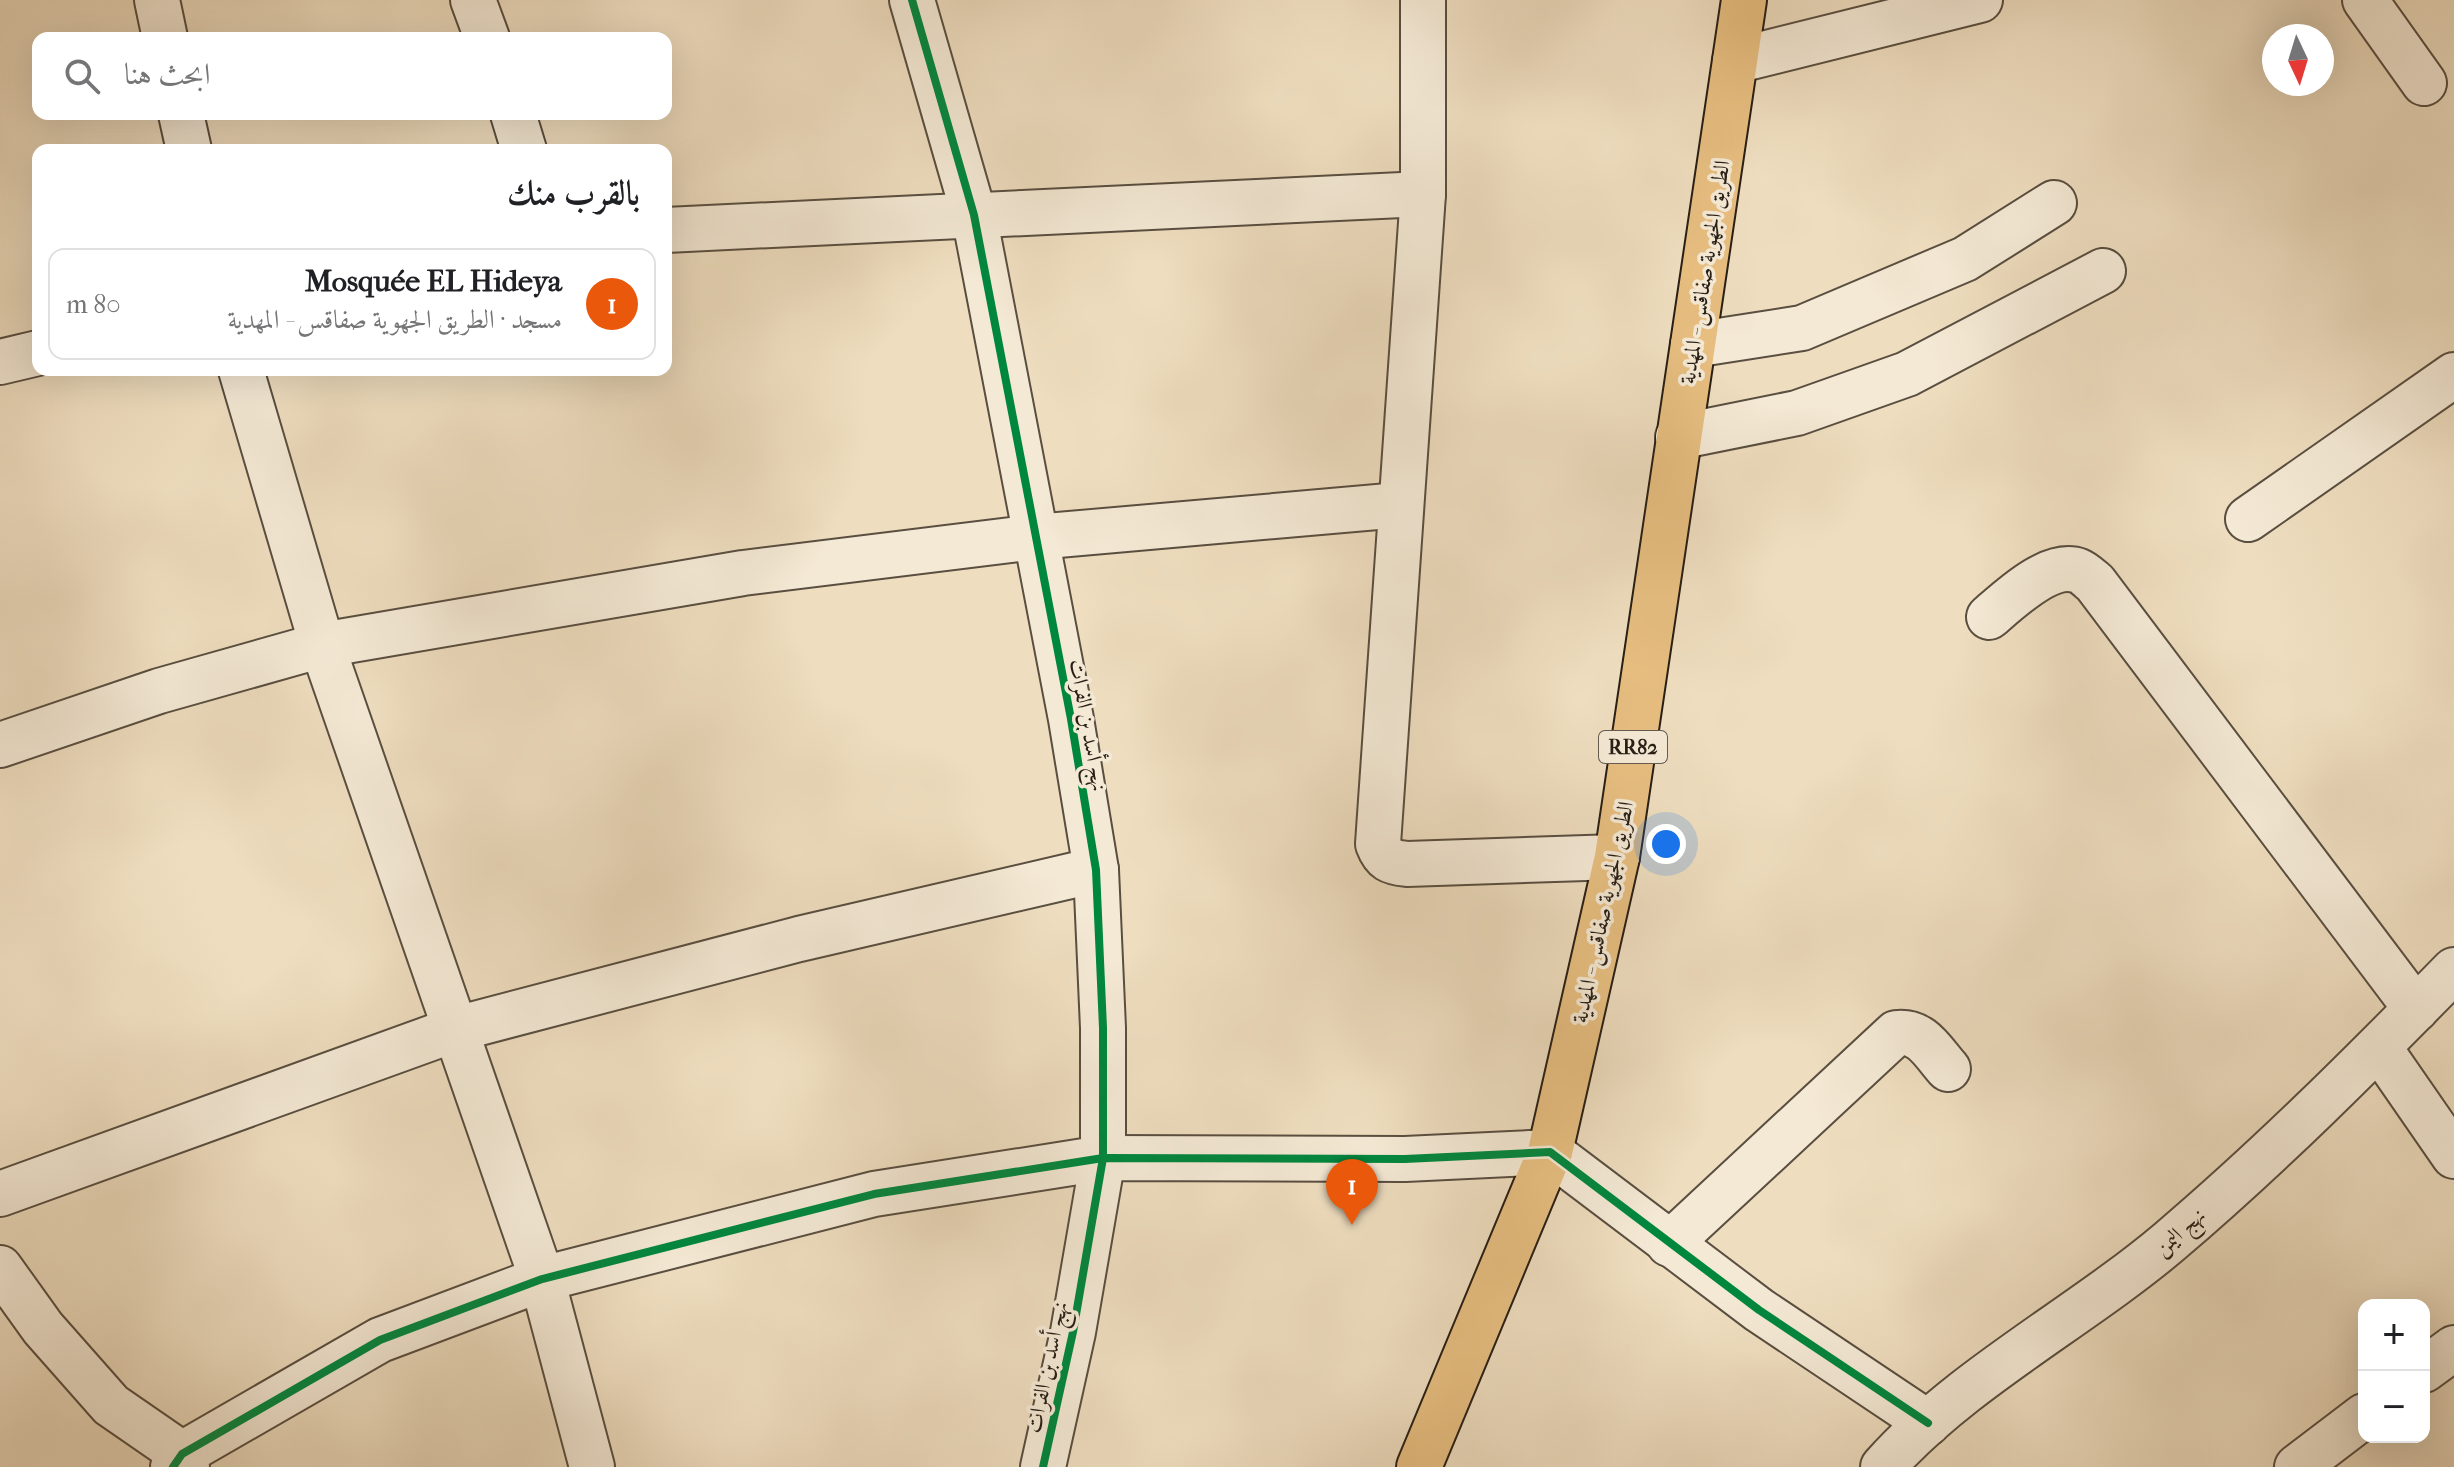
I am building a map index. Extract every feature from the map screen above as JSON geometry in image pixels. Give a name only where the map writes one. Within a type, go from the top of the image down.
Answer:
[{"type":"main road","name":"الطريق الجهوية صفاقس - المهدية","points":[[1419,1467],[1550,1152],[1617,857],[1744,0]]},
{"type":"street","points":[[157,0],[164,32]]},
{"type":"street","points":[[473,0],[485,32]]},
{"type":"street","name":"نهج أسد بن الفرات","points":[[912,0],[974,215],[1096,870],[1103,1028],[1103,1158],[1073,1332],[1043,1467]]},
{"type":"street","points":[[1423,0],[1423,194],[1378,844],[1382,856],[1390,862],[1407,864],[1617,857]]},
{"type":"street","points":[[1735,61],[1980,0]]},
{"type":"street","points":[[2365,0],[2424,83]]},
{"type":"street","points":[[182,120],[188,144]]},
{"type":"street","points":[[515,120],[522,144]]},
{"type":"street","points":[[672,230],[1423,194]]},
{"type":"street","points":[[1693,345],[1802,328],[1965,259],[2054,203]]},
{"type":"street","points":[[1678,437],[1797,413],[1907,374],[2103,271]]},
{"type":"street","points":[[0,362],[32,354]]},
{"type":"street","points":[[2248,519],[2454,375]]},
{"type":"street","points":[[243,376],[322,645],[542,1279],[592,1467]]},
{"type":"street","points":[[0,745],[159,691],[322,645],[743,573],[1035,537],[1400,505]]},
{"type":"street","points":[[1989,617],[2010,599],[2058,570],[2079,571],[2095,583],[2416,1009]]},
{"type":"street","points":[[0,1194],[456,1029],[799,939],[1096,870]]},
{"type":"street","name":"نهج اليمن","points":[[1891,1464],[1928,1423],[2168,1243],[2380,1049],[2454,970]]},
{"type":"street","points":[[1669,1244],[1896,1033],[1910,1032],[1921,1037],[1948,1069]]},
{"type":"street","points":[[2380,1049],[2454,1156]]},
{"type":"street","points":[[0,1268],[43,1328],[111,1405],[181,1463],[380,1340],[542,1279],[874,1194],[1103,1158],[1405,1159],[1550,1152],[1759,1310],[1928,1423]]},
{"type":"street","points":[[2430,1366],[2454,1348]]},
{"type":"street","points":[[2297,1467],[2358,1421]]},
{"type":"cycle path","points":[[912,0],[974,215],[1071,719],[1096,870],[1103,1028],[1103,1158],[1073,1332],[1043,1467]]},
{"type":"cycle path","points":[[173,1467],[182,1454],[380,1340],[542,1279],[874,1194],[1103,1158],[1405,1159],[1550,1152],[1759,1310],[1928,1423]]},
{"type":"place","name":"Mosquée EL Hideya","points":[[1352,1225]]}]
